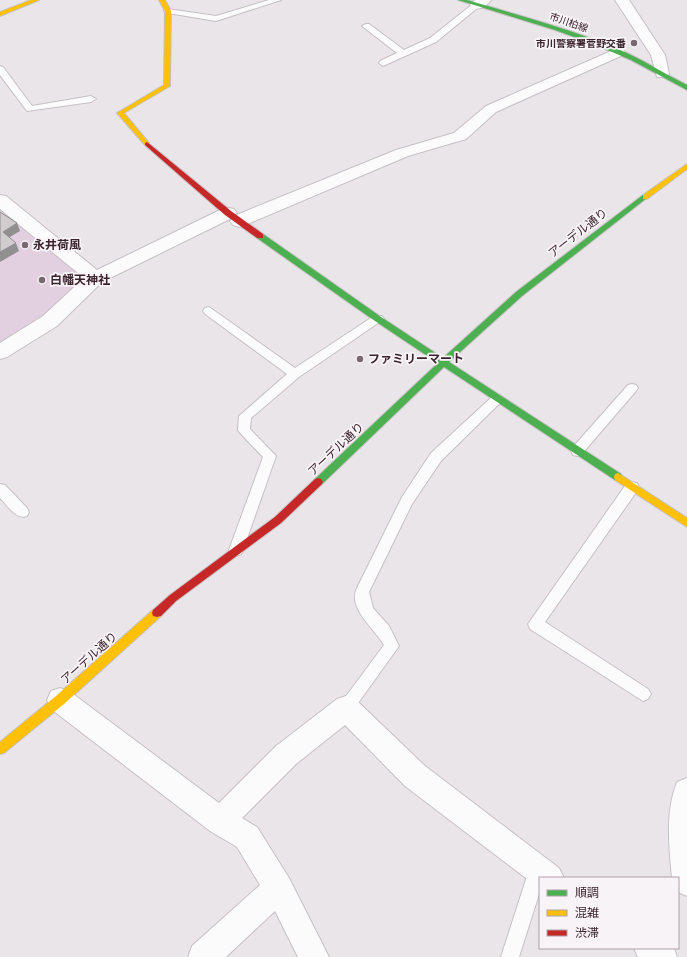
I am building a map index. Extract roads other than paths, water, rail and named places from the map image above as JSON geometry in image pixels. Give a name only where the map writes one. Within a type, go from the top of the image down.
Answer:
[{"type":"street","points":[[0,14],[36,0]]},
{"type":"street","points":[[162,0],[168,11],[167,86],[120,113],[145,143],[234,217],[378,319],[687,523]]},
{"type":"street","name":"市川柏線","points":[[461,0],[481,2],[624,54],[687,88]]},
{"type":"street","points":[[622,0],[658,55],[662,74]]},
{"type":"street","points":[[0,352],[50,320],[95,278],[234,217],[402,153],[460,136],[491,109],[624,54],[653,48]]},
{"type":"street","name":"アーデル通り","points":[[0,749],[60,700],[174,598],[236,550],[278,520],[519,294],[655,188],[687,166]]},
{"type":"street","points":[[1,201],[95,278]]},
{"type":"street","points":[[60,700],[220,821],[247,837],[278,888],[314,957]]},
{"type":"street","points":[[220,821],[286,755],[346,708],[415,776],[544,874]]},
{"type":"street","points":[[687,792],[684,804],[683,847],[687,881]]},
{"type":"street","points":[[203,957],[278,888]]},
{"type":"street","points":[[650,949],[662,957]]},
{"type":"lane","points":[[168,11],[216,18],[277,0]]},
{"type":"lane","points":[[383,63],[433,40],[481,2]]},
{"type":"lane","points":[[366,26],[404,54]]},
{"type":"lane","points":[[0,69],[30,109],[91,99]]},
{"type":"lane","points":[[209,311],[295,374]]},
{"type":"lane","points":[[236,550],[270,456],[244,430],[245,416],[295,374],[378,319]]},
{"type":"lane","points":[[577,451],[632,388]]},
{"type":"lane","points":[[346,708],[392,646],[384,631],[366,612],[362,592],[396,522],[407,501],[436,457],[497,399]]},
{"type":"lane","points":[[632,487],[535,624],[643,694]]},
{"type":"lane","points":[[0,489],[22,512]]},
{"type":"lane","points":[[510,957],[539,886]]},
{"type":"place","name":"市川警察署菅野交番","points":[[634,43]]},
{"type":"place","name":"永井荷風","points":[[25,245]]},
{"type":"place","name":"白幡天神社","points":[[42,280]]},
{"type":"place","name":"ファミリーマート","points":[[360,359]]}]
